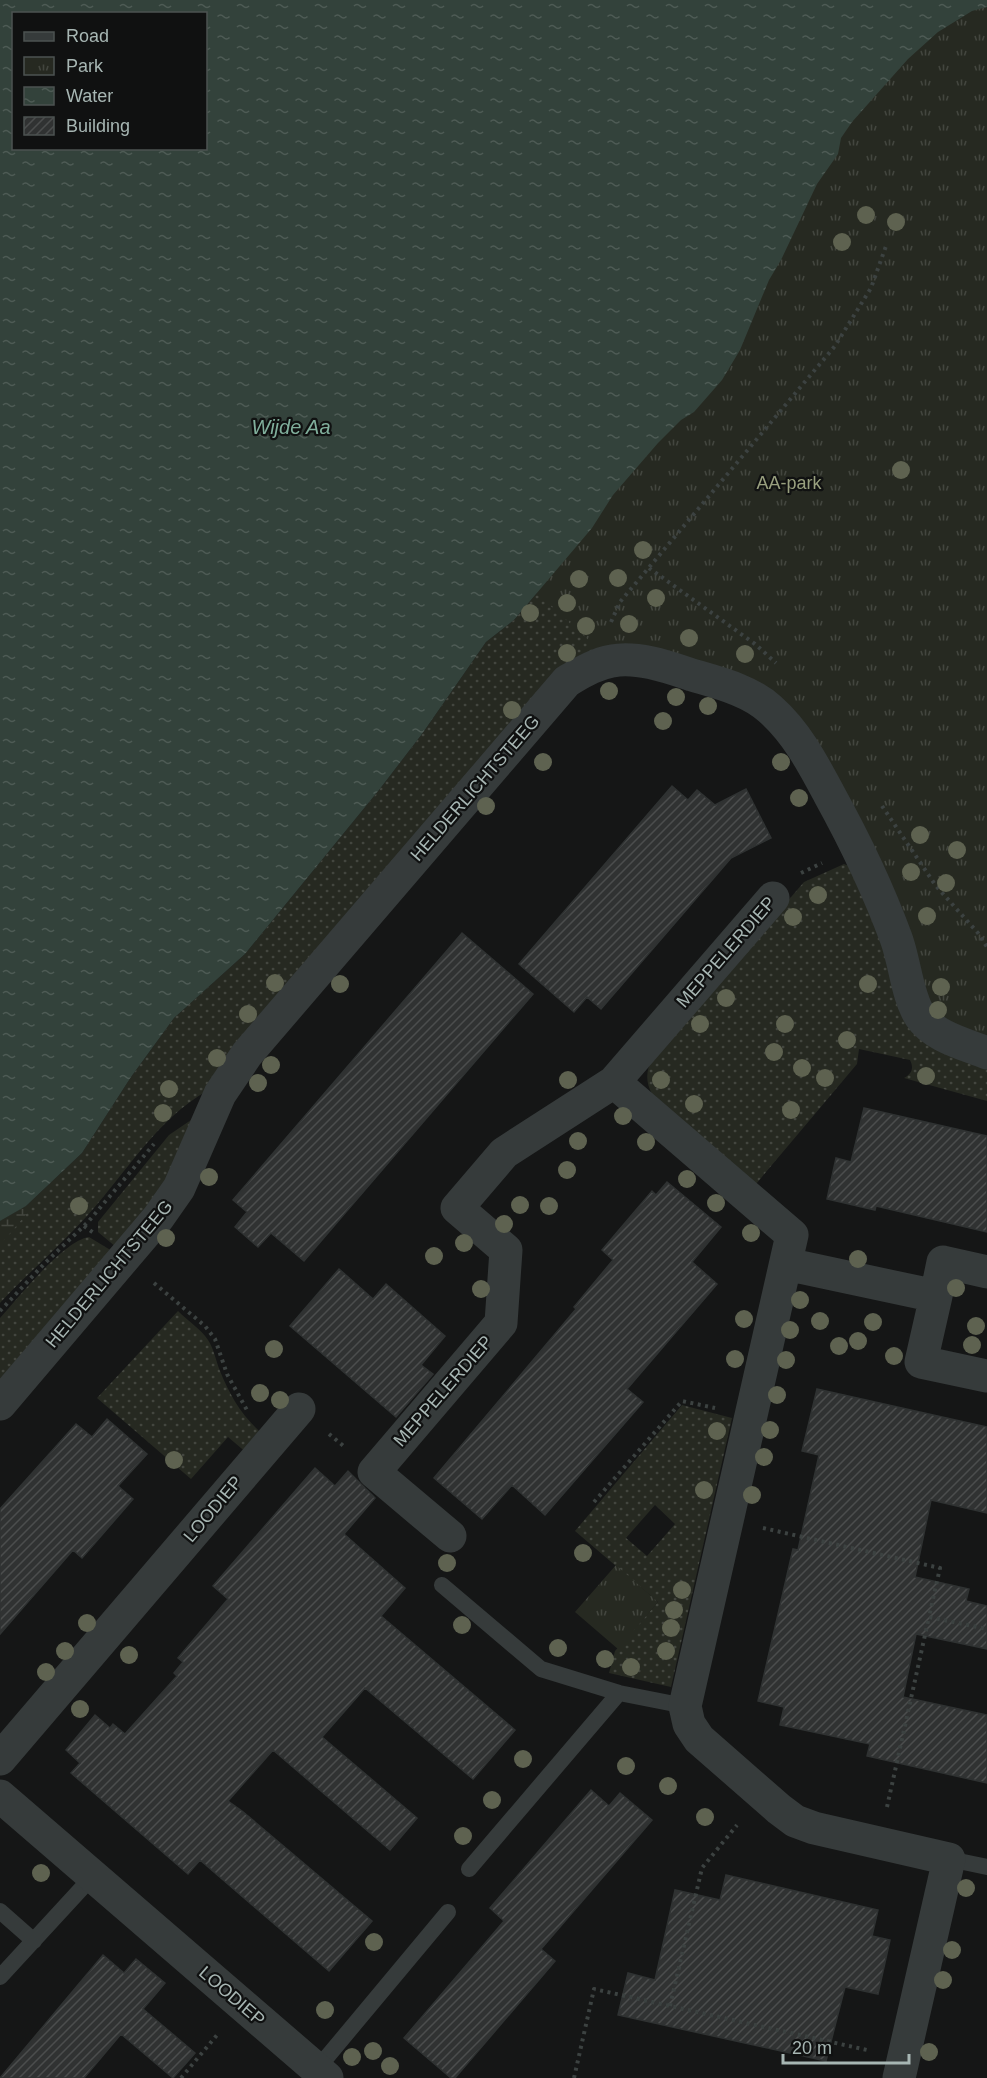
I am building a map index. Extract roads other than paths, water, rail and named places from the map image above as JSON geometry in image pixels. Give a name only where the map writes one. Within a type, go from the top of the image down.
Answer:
[{"type":"street","name":"HELDERLICHTSTEEG","points":[[0,1404],[158,1218],[178,1188],[216,1101],[233,1072],[567,681],[588,669],[613,661],[638,661],[673,669],[730,687],[752,696],[770,708],[806,751],[858,847],[897,940],[915,1004],[921,1017],[932,1029],[987,1053]]},
{"type":"street","name":"MEPPELERDIEP","points":[[450,1536],[374,1472],[501,1323],[506,1250],[457,1208],[504,1153],[614,1082],[772,898]]},
{"type":"street","points":[[614,1082],[792,1235],[685,1706],[689,1724],[699,1739],[795,1821],[814,1828],[949,1859],[902,2068]]},
{"type":"street","points":[[987,1272],[943,1262],[921,1362],[987,1376]]},
{"type":"street","points":[[786,1264],[936,1296]]},
{"type":"street","name":"LOODIEP","points":[[0,1760],[299,1409]]},
{"type":"street","name":"LOODIEP","points":[[0,1796],[322,2073]]},
{"type":"lane","points":[[442,1585],[542,1669],[619,1693],[685,1706]]},
{"type":"lane","points":[[470,1869],[619,1693]]},
{"type":"lane","points":[[949,1859],[987,1867]]},
{"type":"lane","points":[[0,1977],[93,1876]]},
{"type":"lane","points":[[0,1911],[34,1941]]},
{"type":"lane","name":"LOODIEP","points":[[322,2073],[448,1912]]},
{"type":"water","name":"Wijde Aa","points":[[0,0],[987,0],[987,7],[972,11],[938,32],[908,59],[852,122],[841,138],[838,154],[817,184],[769,280],[740,350],[722,380],[694,412],[681,420],[658,443],[613,495],[592,528],[514,620],[486,642],[422,734],[379,790],[245,954],[174,1018],[131,1077],[82,1153],[26,1206],[0,1221]]},
{"type":"park label","name":"AA-park","points":[[789,483]]}]
